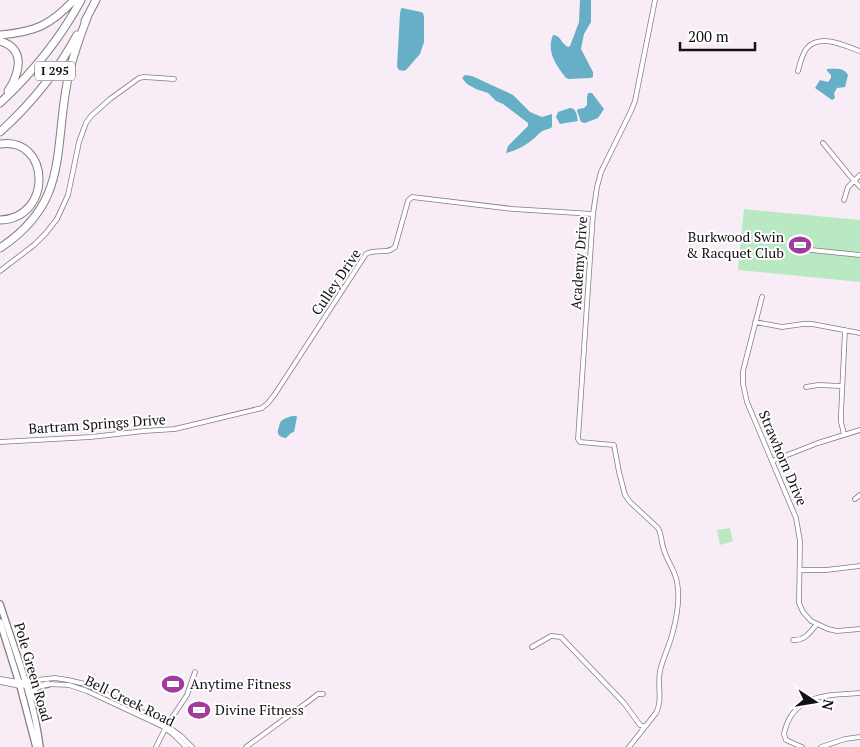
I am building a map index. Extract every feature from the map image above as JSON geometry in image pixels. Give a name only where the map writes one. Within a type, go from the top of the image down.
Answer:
[{"type":"highway","points":[[0,34],[23,32],[39,28],[55,18],[74,0]]},
{"type":"highway","name":"I 295","points":[[0,103],[22,82],[44,55],[81,0]]},
{"type":"highway","name":"I 295","points":[[0,132],[23,110],[47,81],[68,50],[96,0]]},
{"type":"highway","points":[[0,248],[21,233],[32,221],[41,209],[50,191],[56,171],[70,72],[87,18]]},
{"type":"highway","points":[[0,41],[8,44],[13,49],[17,54],[19,62],[18,72],[0,103]]},
{"type":"highway","points":[[0,144],[14,144],[27,151],[36,165],[40,181],[36,198],[26,210],[14,218],[0,220]]},
{"type":"main road","name":"Pole Green Road","points":[[0,604],[37,727],[38,747]]},
{"type":"main road","name":"Pole Green Road","points":[[0,622],[23,684],[38,747]]},
{"type":"main road","points":[[37,727],[32,693],[35,688],[48,684]]},
{"type":"street","name":"Academy Drive","points":[[646,727],[659,707],[659,676],[673,631],[677,609],[678,589],[674,572],[663,548],[661,533],[658,528],[630,502],[624,492],[614,445],[580,442],[578,440],[596,187],[601,172],[636,98],[655,0]]},
{"type":"street","points":[[798,71],[803,54],[807,48],[817,42],[827,41],[860,51]]},
{"type":"street","points":[[0,271],[34,245],[57,219],[68,195],[79,142],[86,123],[91,116],[138,78],[174,78]]},
{"type":"street","points":[[824,143],[860,187]]},
{"type":"street","points":[[844,200],[848,187],[860,175]]},
{"type":"street","name":"Culley Drive","points":[[195,424],[266,406],[366,254],[373,251],[390,251],[395,247],[410,198],[513,209],[593,214]]},
{"type":"street","points":[[811,250],[860,254]]},
{"type":"street","name":"Strawhorn Drive","points":[[762,297],[743,370],[744,392],[796,518],[800,541],[799,596],[801,607],[807,617],[817,624]]},
{"type":"street","points":[[756,322],[782,327],[812,324],[860,333]]},
{"type":"street","points":[[844,434],[841,422],[845,330]]},
{"type":"street","points":[[806,387],[818,385],[842,386]]},
{"type":"street","name":"Bartram Springs Drive","points":[[0,442],[91,438],[175,429],[195,424]]},
{"type":"street","points":[[772,461],[792,452],[860,430]]},
{"type":"street","points":[[855,498],[860,495]]},
{"type":"street","points":[[800,570],[826,570],[860,566]]},
{"type":"street","points":[[793,640],[804,638],[817,624],[833,631],[860,629]]},
{"type":"street","points":[[532,647],[551,636],[561,637],[624,703],[640,725],[646,727],[630,747]]},
{"type":"street","points":[[156,747],[166,727],[187,695],[195,672]]},
{"type":"street","name":"Bell Creek Road","points":[[23,684],[55,678],[77,682],[97,689],[182,736],[192,747]]},
{"type":"street","name":"Bell Creek Road","points":[[0,680],[23,684],[65,685],[87,691],[166,727],[186,747]]},
{"type":"street","points":[[802,747],[785,738],[784,734],[786,726],[799,706],[814,697],[860,693]]},
{"type":"street","points":[[246,747],[309,700],[318,694],[323,694]]},
{"type":"street","points":[[821,747],[845,739],[860,737]]},
{"type":"green space","name":"Burkwood Swin & Racquet Club","points":[[744,209],[860,220],[860,282],[738,270]]},
{"type":"green space","points":[[730,528],[733,541],[720,545],[717,530]]},
{"type":"water","points":[[580,0],[591,0],[591,22],[584,34],[581,49],[593,72],[593,77],[569,79],[562,73],[553,58],[551,41],[553,35],[556,35],[566,46],[570,46],[579,22]]},
{"type":"water","points":[[402,8],[421,12],[424,17],[424,42],[420,54],[403,71],[397,67],[400,13]]},
{"type":"water","points":[[827,69],[842,70],[848,75],[845,87],[837,88],[834,93],[835,98],[832,100],[815,88],[820,80],[828,82],[831,78]]},
{"type":"water","points":[[465,75],[472,76],[513,95],[530,112],[542,117],[552,114],[552,127],[541,132],[523,146],[506,153],[508,146],[528,126],[528,123],[496,101],[488,93],[467,84],[462,78]]},
{"type":"water","points":[[588,93],[592,93],[604,109],[598,118],[585,123],[581,122],[577,111],[587,105]]},
{"type":"water","points":[[570,108],[577,114],[578,121],[560,124],[556,117],[558,112]]},
{"type":"water","points":[[292,416],[297,417],[294,432],[286,438],[282,437],[278,432],[280,422]]},
{"type":"place","name":"Burkwood Swin & Racquet Club","points":[[800,245]]},
{"type":"place","name":"Anytime Fitness","points":[[173,684]]},
{"type":"place","name":"Divine Fitness","points":[[199,710]]}]
